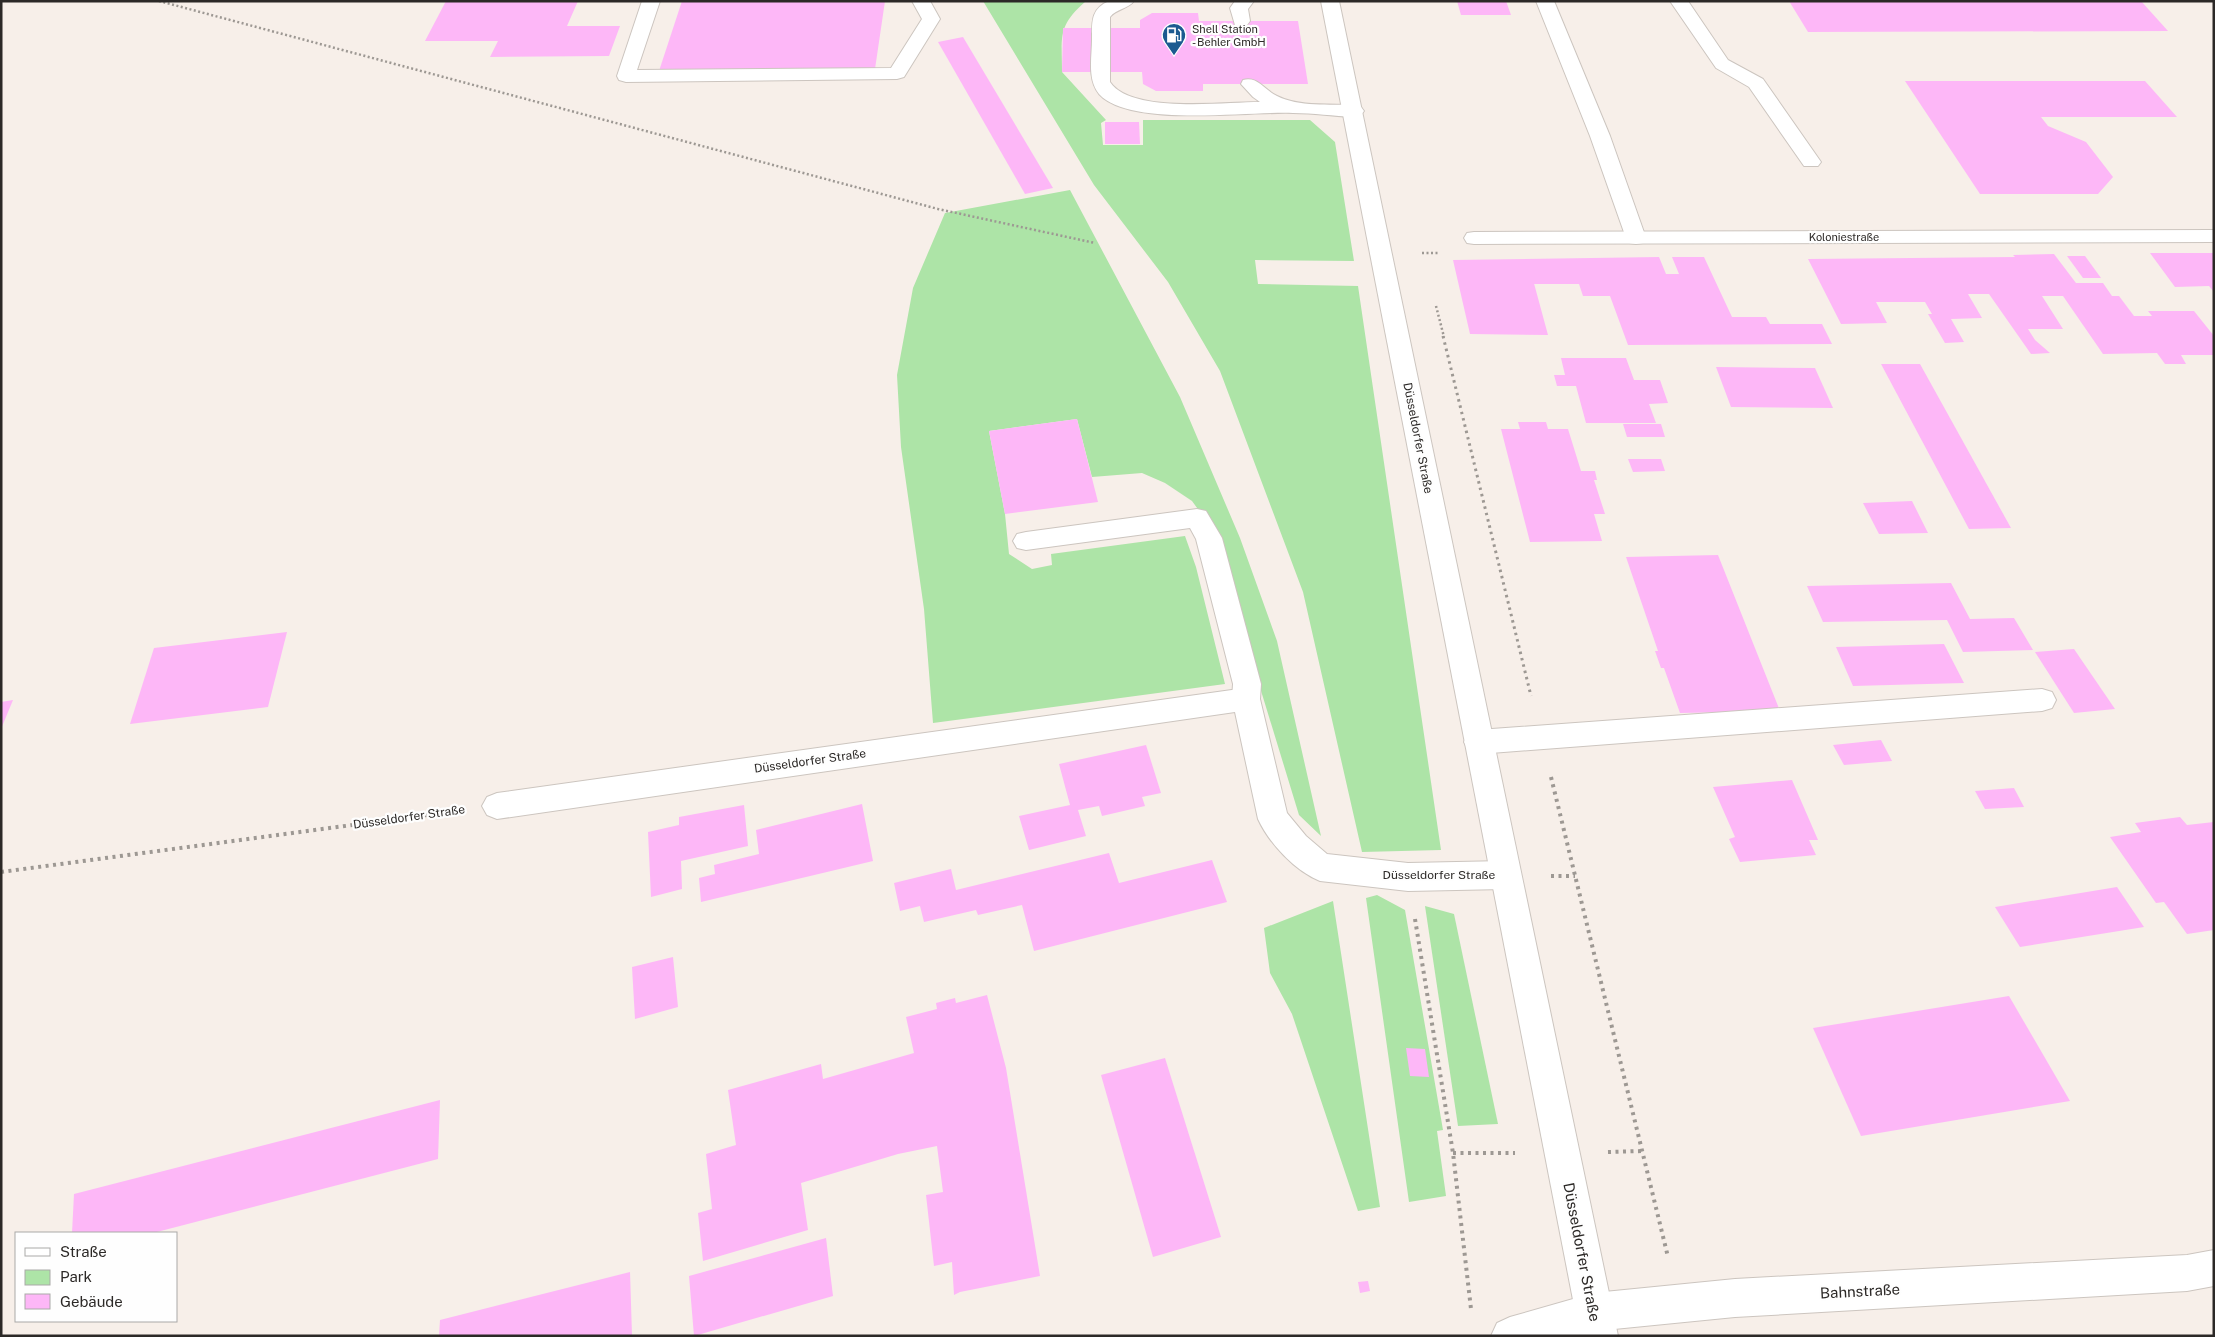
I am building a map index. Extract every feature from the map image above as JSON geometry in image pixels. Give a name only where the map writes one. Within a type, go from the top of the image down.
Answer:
[{"type":"street","points":[[652,1],[626,76],[896,73],[931,19],[921,1]]},
{"type":"street","points":[[1125,1],[1108,8],[1101,16],[1101,82],[1105,91],[1118,99],[1139,107],[1154,109],[1302,108],[1354,111]]},
{"type":"street","points":[[1241,21],[1239,8],[1245,1]]},
{"type":"street","name":"Düsseldorfer Straße","points":[[1330,1],[1354,111],[1478,742],[1596,1324]]},
{"type":"street","points":[[1545,1],[1600,136],[1636,238]]},
{"type":"street","points":[[1679,1],[1722,64],[1756,83],[1811,162]]},
{"type":"street","points":[[1250,84],[1256,92],[1275,101],[1302,108]]},
{"type":"street","name":"Koloniestraße","points":[[1474,238],[2214,236]]},
{"type":"street","points":[[1026,540],[1197,518],[1209,538],[1247,684],[1246,699]]},
{"type":"street","name":"Düsseldorfer Straße","points":[[497,806],[1246,699],[1274,819],[1295,845],[1320,867],[1408,877],[1505,875]]},
{"type":"street","points":[[1478,742],[2042,700]]},
{"type":"street","name":"Bahnstraße","points":[[1510,1336],[1596,1324],[1678,1303],[1735,1298],[2187,1273],[2214,1268]]},
{"type":"path","points":[[159,1],[938,209],[1095,243]]},
{"type":"path","points":[[1381,253],[1477,254],[1474,238]]},
{"type":"path","points":[[1423,253],[1425,263]]},
{"type":"path","points":[[1435,302],[1678,1303]]},
{"type":"path","name":"Düsseldorfer Straße","points":[[1,872],[497,806]]},
{"type":"path","points":[[1408,877],[1453,1153],[1472,1316]]},
{"type":"green space","points":[[983,1],[1086,1],[1070,18],[1063,33],[1062,72],[1106,120],[1101,123],[1103,145],[1143,145],[1143,120],[1310,120],[1335,142],[1354,261],[1255,260],[1258,284],[1358,286],[1441,850],[1362,852],[1303,592],[1220,371],[1168,282],[1094,185]]},
{"type":"green space","points":[[1070,190],[1180,397],[1240,538],[1277,641],[1321,836],[1299,815],[1211,527],[1192,501],[1165,483],[1142,473],[1092,477],[1077,419],[989,431],[1005,514],[1009,554],[1032,569],[1052,565],[1051,554],[1185,536],[1196,567],[1225,684],[933,723],[924,609],[901,447],[897,375],[913,288],[945,213]]},
{"type":"green space","points":[[1377,895],[1405,910],[1443,1130],[1437,1131],[1446,1196],[1409,1202],[1366,898]]},
{"type":"green space","points":[[1333,901],[1380,1207],[1358,1211],[1292,1014],[1270,973],[1264,928]]},
{"type":"green space","points":[[1425,906],[1454,914],[1498,1124],[1458,1126]]},
{"type":"building","points":[[446,1],[578,1],[567,26],[620,26],[609,56],[490,57],[498,41],[425,41]]},
{"type":"building","points":[[682,1],[885,1],[875,69],[659,71]]},
{"type":"building","points":[[1457,1],[1506,1],[1511,15],[1461,15]]},
{"type":"building","points":[[1789,1],[2141,1],[2168,31],[1808,32]]},
{"type":"building","points":[[1152,13],[1198,13],[1199,21],[1298,21],[1308,84],[1203,84],[1203,91],[1156,91],[1143,84],[1142,72],[1062,72],[1063,28],[1140,28],[1140,20]]},
{"type":"building","points":[[963,37],[1053,188],[1025,194],[938,42]]},
{"type":"building","points":[[1905,81],[2145,81],[2177,117],[2041,117],[2048,126],[2086,142],[2113,177],[2098,194],[1980,194]]},
{"type":"building","points":[[1105,122],[1139,122],[1140,144],[1105,144]]},
{"type":"building","points":[[2150,253],[2214,253],[2214,292],[2209,286],[2175,287]]},
{"type":"building","points":[[2054,254],[2076,283],[2103,283],[2112,296],[2119,296],[2134,316],[2152,316],[2148,311],[2194,311],[2214,336],[2214,355],[2181,355],[2186,364],[2165,364],[2157,353],[2103,354],[2063,296],[2042,296],[2063,329],[2028,329],[2035,340],[2050,353],[2031,354],[1989,294],[1968,294],[1982,318],[1951,319],[1964,342],[1945,343],[1928,314],[1932,314],[1925,302],[1876,302],[1887,323],[1841,324],[1808,259],[2015,257],[2013,255]]},
{"type":"building","points":[[2067,256],[2085,256],[2101,278],[2083,278]]},
{"type":"building","points":[[1659,257],[1666,274],[1679,274],[1672,257],[1704,257],[1732,317],[1766,317],[1770,324],[1822,324],[1832,344],[1628,345],[1610,296],[1583,296],[1579,284],[1534,284],[1548,335],[1470,334],[1453,260]]},
{"type":"building","points":[[1561,358],[1626,358],[1634,380],[1660,380],[1668,403],[1649,404],[1656,423],[1586,423],[1576,386],[1557,386],[1554,375],[1565,375]]},
{"type":"building","points":[[1881,364],[1920,364],[2011,528],[1969,529]]},
{"type":"building","points":[[1716,367],[1815,368],[1833,408],[1731,407]]},
{"type":"building","points":[[1077,419],[1098,502],[1005,514],[989,431]]},
{"type":"building","points":[[1518,422],[1546,422],[1548,429],[1568,429],[1581,471],[1595,471],[1597,480],[1594,480],[1605,514],[1594,514],[1602,541],[1530,542],[1501,429],[1520,429]]},
{"type":"building","points":[[1623,424],[1661,424],[1665,437],[1627,437]]},
{"type":"building","points":[[1628,459],[1661,459],[1665,471],[1633,472]]},
{"type":"building","points":[[1912,501],[1928,533],[1879,534],[1863,503]]},
{"type":"building","points":[[1718,555],[1780,711],[1680,713],[1664,668],[1661,668],[1655,651],[1658,651],[1626,557]]},
{"type":"building","points":[[1951,583],[1970,619],[2014,618],[2033,650],[1963,652],[1947,620],[1823,622],[1807,586]]},
{"type":"building","points":[[287,632],[268,707],[130,724],[154,648]]},
{"type":"building","points":[[1944,644],[1964,683],[1853,686],[1836,647]]},
{"type":"building","points":[[2074,649],[2115,709],[2074,713],[2035,652]]},
{"type":"building","points":[[13,700],[1,729],[1,702]]},
{"type":"building","points":[[1881,740],[1892,761],[1844,765],[1833,745]]},
{"type":"building","points":[[1146,745],[1161,793],[1142,797],[1145,806],[1102,816],[1099,806],[1078,810],[1086,836],[1029,850],[1019,816],[1070,805],[1059,764]]},
{"type":"building","points":[[1792,780],[1818,840],[1809,840],[1816,855],[1740,862],[1729,839],[1735,837],[1713,787]]},
{"type":"building","points":[[2014,788],[2024,807],[1985,809],[1975,791]]},
{"type":"building","points":[[862,804],[873,861],[701,902],[699,878],[715,874],[714,865],[759,854],[756,830]]},
{"type":"building","points":[[744,805],[748,846],[681,861],[682,889],[651,897],[648,832],[679,825],[679,817]]},
{"type":"building","points":[[2180,817],[2187,825],[2214,822],[2214,930],[2187,934],[2164,902],[2156,903],[2110,837],[2141,832],[2135,823]]},
{"type":"building","points":[[1109,853],[1119,883],[1212,860],[1227,902],[1034,951],[1022,905],[978,915],[976,910],[924,922],[920,906],[900,911],[894,883],[951,869],[956,890]]},
{"type":"building","points":[[2117,887],[2144,927],[2020,947],[1995,907]]},
{"type":"building","points":[[673,957],[678,1007],[635,1019],[632,967]]},
{"type":"building","points":[[987,995],[1006,1068],[1040,1276],[960,1292],[954,1295],[952,1262],[934,1266],[926,1195],[943,1192],[937,1146],[898,1154],[801,1183],[808,1230],[703,1261],[698,1213],[712,1209],[706,1154],[736,1145],[728,1090],[821,1064],[823,1079],[914,1053],[906,1017],[937,1009],[936,1003],[955,998],[956,1003]]},
{"type":"building","points":[[2009,996],[2070,1101],[1861,1136],[1813,1028]]},
{"type":"building","points":[[1406,1048],[1425,1049],[1429,1077],[1410,1076]]},
{"type":"building","points":[[1165,1058],[1221,1237],[1153,1257],[1101,1075]]},
{"type":"building","points":[[440,1100],[438,1159],[157,1232],[72,1232],[74,1194]]},
{"type":"building","points":[[826,1238],[833,1296],[694,1336],[689,1276]]},
{"type":"building","points":[[630,1272],[632,1336],[439,1336],[440,1320]]},
{"type":"building","points":[[1368,1281],[1370,1291],[1360,1293],[1358,1282]]},
{"type":"place","name":"Shell Station - Behler GmbH","points":[[1174,56]]}]
